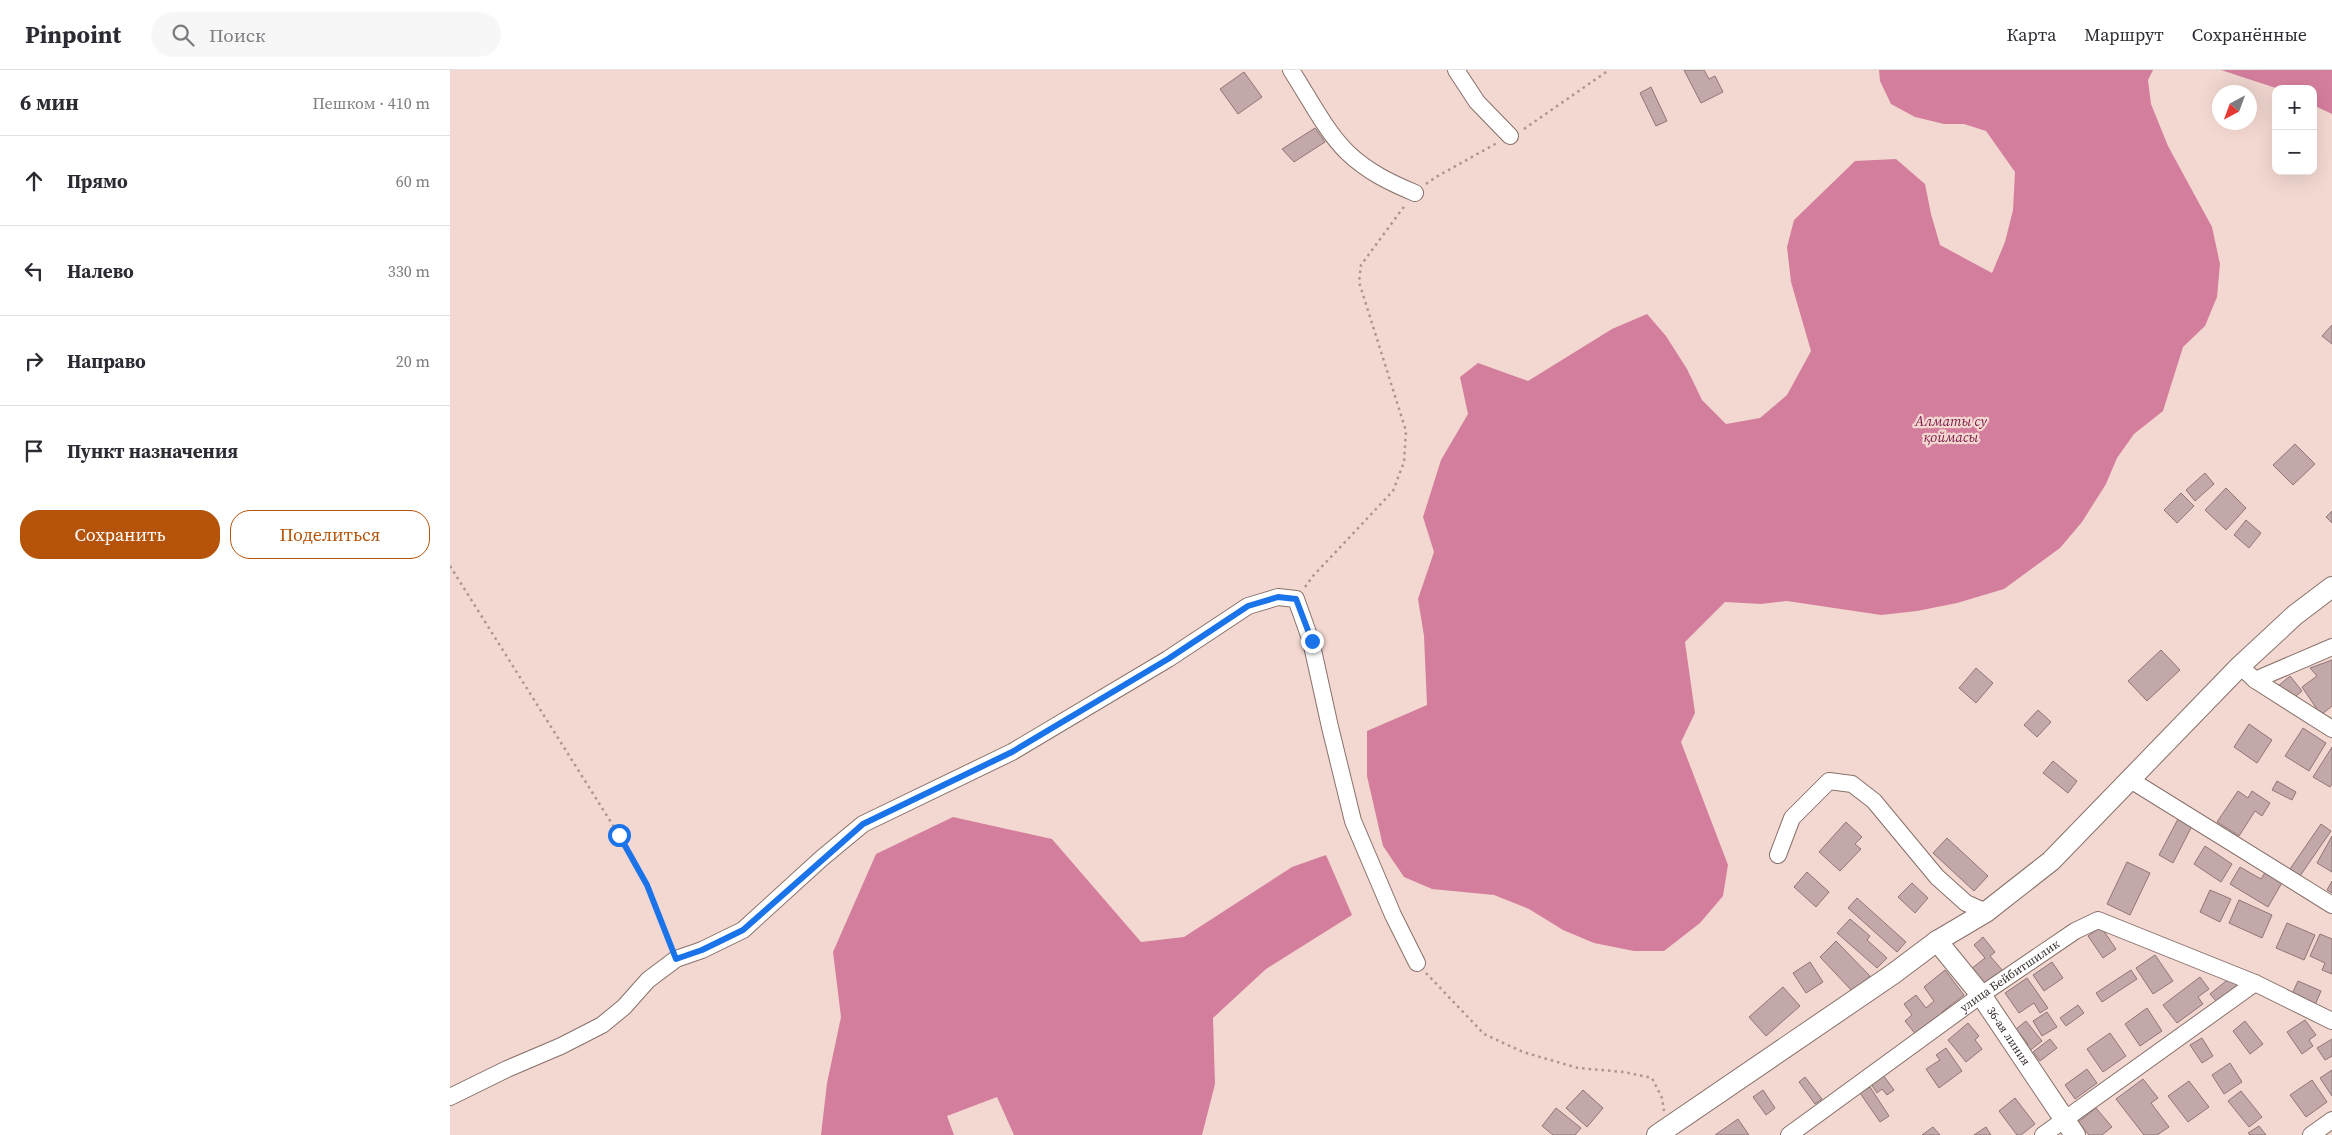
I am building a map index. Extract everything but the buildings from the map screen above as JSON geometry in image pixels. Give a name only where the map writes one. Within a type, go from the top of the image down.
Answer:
[{"type":"street","points":[[1291,70],[1348,153],[1391,183],[1415,193]]},
{"type":"street","points":[[1456,70],[1477,102],[1510,136]]},
{"type":"street","points":[[1662,1131],[1893,974],[1937,941],[1986,912],[2051,861],[2240,666],[2295,615],[2332,587]]},
{"type":"street","points":[[450,1097],[602,1025],[624,1007],[648,980],[676,959],[702,950],[743,930],[863,824],[1012,752],[1168,659],[1248,606],[1278,597],[1296,599],[1312,641],[1330,727],[1354,821],[1394,915],[1417,963]]},
{"type":"street","points":[[2255,680],[2332,647]]},
{"type":"street","points":[[2240,666],[2255,680],[2332,729]]},
{"type":"street","points":[[2129,780],[2332,905]]},
{"type":"street","points":[[1778,855],[1792,818],[1829,781],[1852,784],[1874,801],[1937,877],[1966,903],[1986,912]]},
{"type":"street","name":"улица Бейбитшилик","points":[[1788,1135],[1981,995],[2075,932],[2098,920],[2255,983]]},
{"type":"street","name":"36-ая линия","points":[[1937,941],[1981,995],[2070,1128]]},
{"type":"street","points":[[2043,1135],[2070,1128],[2255,983],[2332,1021]]},
{"type":"street","points":[[2311,1135],[2332,1120]]},
{"type":"path","points":[[1313,576],[1393,491],[1404,462],[1406,431],[1359,282],[1361,265],[1415,193],[1436,177],[1527,127],[1609,70]]},
{"type":"path","points":[[450,566],[619,835],[647,885],[676,959]]},
{"type":"path","points":[[1417,963],[1484,1034],[1523,1052],[1578,1068],[1624,1072],[1652,1078],[1662,1098],[1662,1131]]},
{"type":"water","name":"Алматы су қоймасы","points":[[1879,70],[2153,70],[2148,80],[2151,104],[2168,146],[2212,227],[2220,264],[2217,297],[2205,326],[2183,347],[2163,411],[2134,434],[2117,458],[2106,484],[2082,522],[2060,548],[2004,589],[1957,603],[1917,611],[1881,615],[1787,601],[1761,604],[1725,602],[1685,642],[1695,713],[1681,742],[1728,865],[1723,896],[1700,923],[1664,951],[1634,951],[1594,943],[1563,930],[1529,909],[1494,895],[1432,889],[1404,877],[1383,846],[1367,776],[1367,731],[1427,705],[1424,636],[1418,599],[1434,552],[1423,517],[1441,460],[1468,414],[1460,377],[1478,363],[1528,381],[1612,329],[1647,314],[1666,336],[1687,369],[1702,400],[1726,424],[1760,418],[1787,395],[1811,351],[1791,282],[1787,247],[1794,220],[1855,161],[1896,159],[1925,184],[1940,245],[1992,273],[2005,242],[2013,210],[2015,172],[1986,131],[1964,124],[1944,124],[1915,117],[1891,104],[1880,81]]},
{"type":"water","points":[[2221,70],[2332,70],[2332,114],[2317,107],[2317,85],[2272,85],[2272,87]]},
{"type":"water","points":[[953,817],[1052,839],[1141,942],[1184,937],[1292,867],[1326,855],[1352,915],[1266,969],[1213,1018],[1215,1084],[1202,1135],[1014,1135],[997,1097],[947,1116],[954,1135],[821,1135],[827,1083],[841,1017],[833,952],[876,854]]},
{"type":"route","points":[[619,835],[647,885],[676,959],[702,950],[743,930],[822,858],[863,824],[1012,752],[1168,659],[1218,624],[1248,606],[1278,597],[1296,599],[1312,641]]}]
